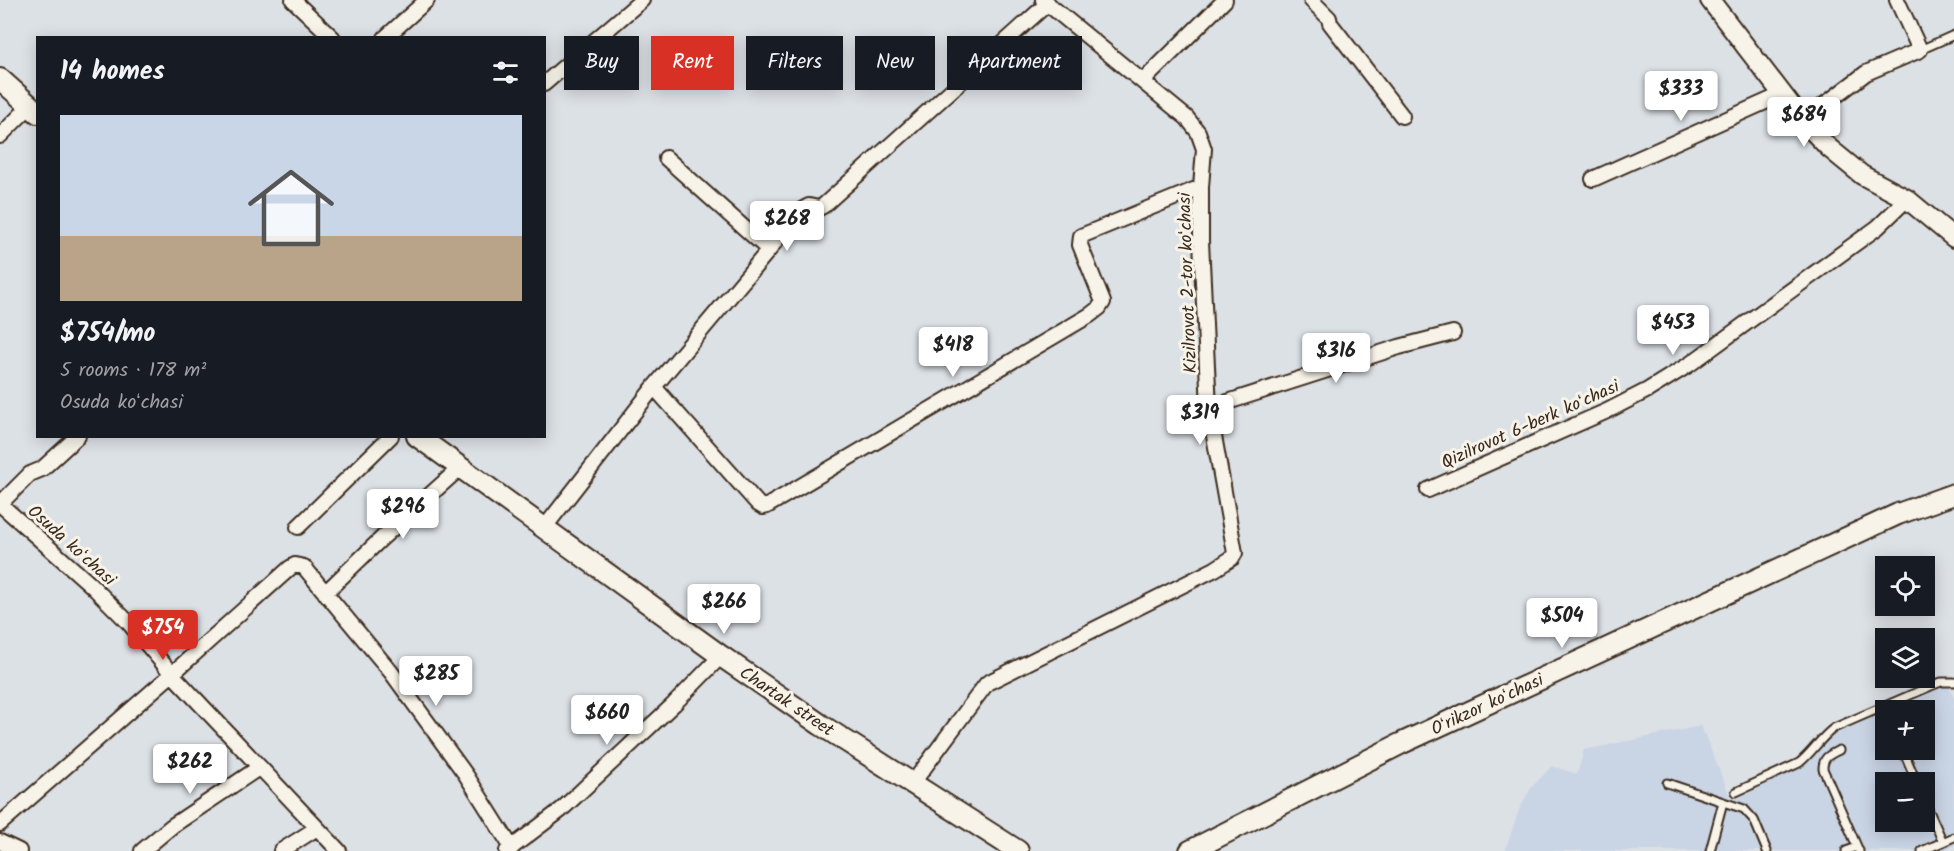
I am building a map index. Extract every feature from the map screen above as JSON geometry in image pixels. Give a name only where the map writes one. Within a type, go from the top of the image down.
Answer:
[{"type":"main road","points":[[0,79],[34,110]]},
{"type":"main road","name":"Chartak street","points":[[420,438],[721,656],[821,725],[1018,851]]},
{"type":"main road","name":"Oʻrikzor koʻchasi","points":[[1190,851],[1401,744],[1898,514],[1954,494]]},
{"type":"street","points":[[293,0],[331,36]]},
{"type":"street","points":[[387,36],[427,0]]},
{"type":"street","points":[[546,82],[642,0]]},
{"type":"street","points":[[1143,81],[1225,0]]},
{"type":"street","points":[[1311,0],[1329,18],[1330,23],[1402,116]]},
{"type":"street","points":[[1710,0],[1803,121],[1828,148],[1862,175],[1907,199],[1954,238]]},
{"type":"street","points":[[1803,121],[1866,73],[1920,50],[1897,0]]},
{"type":"street","points":[[545,527],[654,387],[770,250],[798,212],[809,206],[819,208],[823,206],[1046,1]]},
{"type":"street","name":"Kizilrovot 2-tor koʻchasi","points":[[912,784],[987,683],[1215,569],[1232,558],[1234,553],[1209,408],[1201,241],[1204,149],[1198,132],[1187,118],[1046,1]]},
{"type":"street","points":[[1593,179],[1783,94]]},
{"type":"street","points":[[0,136],[34,110]]},
{"type":"street","points":[[666,158],[770,250]]},
{"type":"street","points":[[654,387],[758,504],[763,507],[767,506],[1090,315],[1099,308],[1102,302],[1080,245],[1082,236],[1201,187]]},
{"type":"street","name":"Qizilrovot 6-berk koʻchasi","points":[[1428,490],[1607,411],[1648,390],[1690,364],[1868,234],[1907,199]]},
{"type":"street","points":[[1209,408],[1399,347],[1453,333]]},
{"type":"street","points":[[0,504],[30,474],[42,469],[76,438]]},
{"type":"street","points":[[298,527],[389,438]]},
{"type":"street","points":[[325,593],[382,538],[461,468]]},
{"type":"street","name":"Osuda koʻchasi","points":[[0,504],[91,585],[128,622],[172,674],[339,851]]},
{"type":"street","points":[[0,824],[293,566],[304,567],[391,672],[466,775],[510,849],[561,810],[674,704],[721,656]]},
{"type":"street","points":[[142,851],[172,826],[260,767]]},
{"type":"street","points":[[281,851],[317,828]]},
{"type":"street","points":[[0,842],[19,851]]},
{"type":"lane","points":[[1920,50],[1954,35]]},
{"type":"lane","points":[[1736,792],[1799,763],[1834,728],[1941,682],[1954,682]]},
{"type":"lane","points":[[1839,750],[1828,755],[1823,769],[1858,849],[1846,851]]},
{"type":"lane","points":[[1667,783],[1744,809],[1750,814],[1767,851]]},
{"type":"lane","points":[[1710,851],[1723,802]]},
{"type":"lane","points":[[1935,824],[1943,842]]},
{"type":"lane","points":[[1922,851],[1954,837]]},
{"type":"shaded area","points":[[1948,685],[1954,698],[1954,846],[1943,851],[1505,851],[1519,810],[1531,788],[1552,766],[1577,774],[1584,750],[1701,726],[1732,801],[1802,766],[1837,733],[1875,716],[1875,760],[1935,760],[1935,700],[1913,700]]}]
